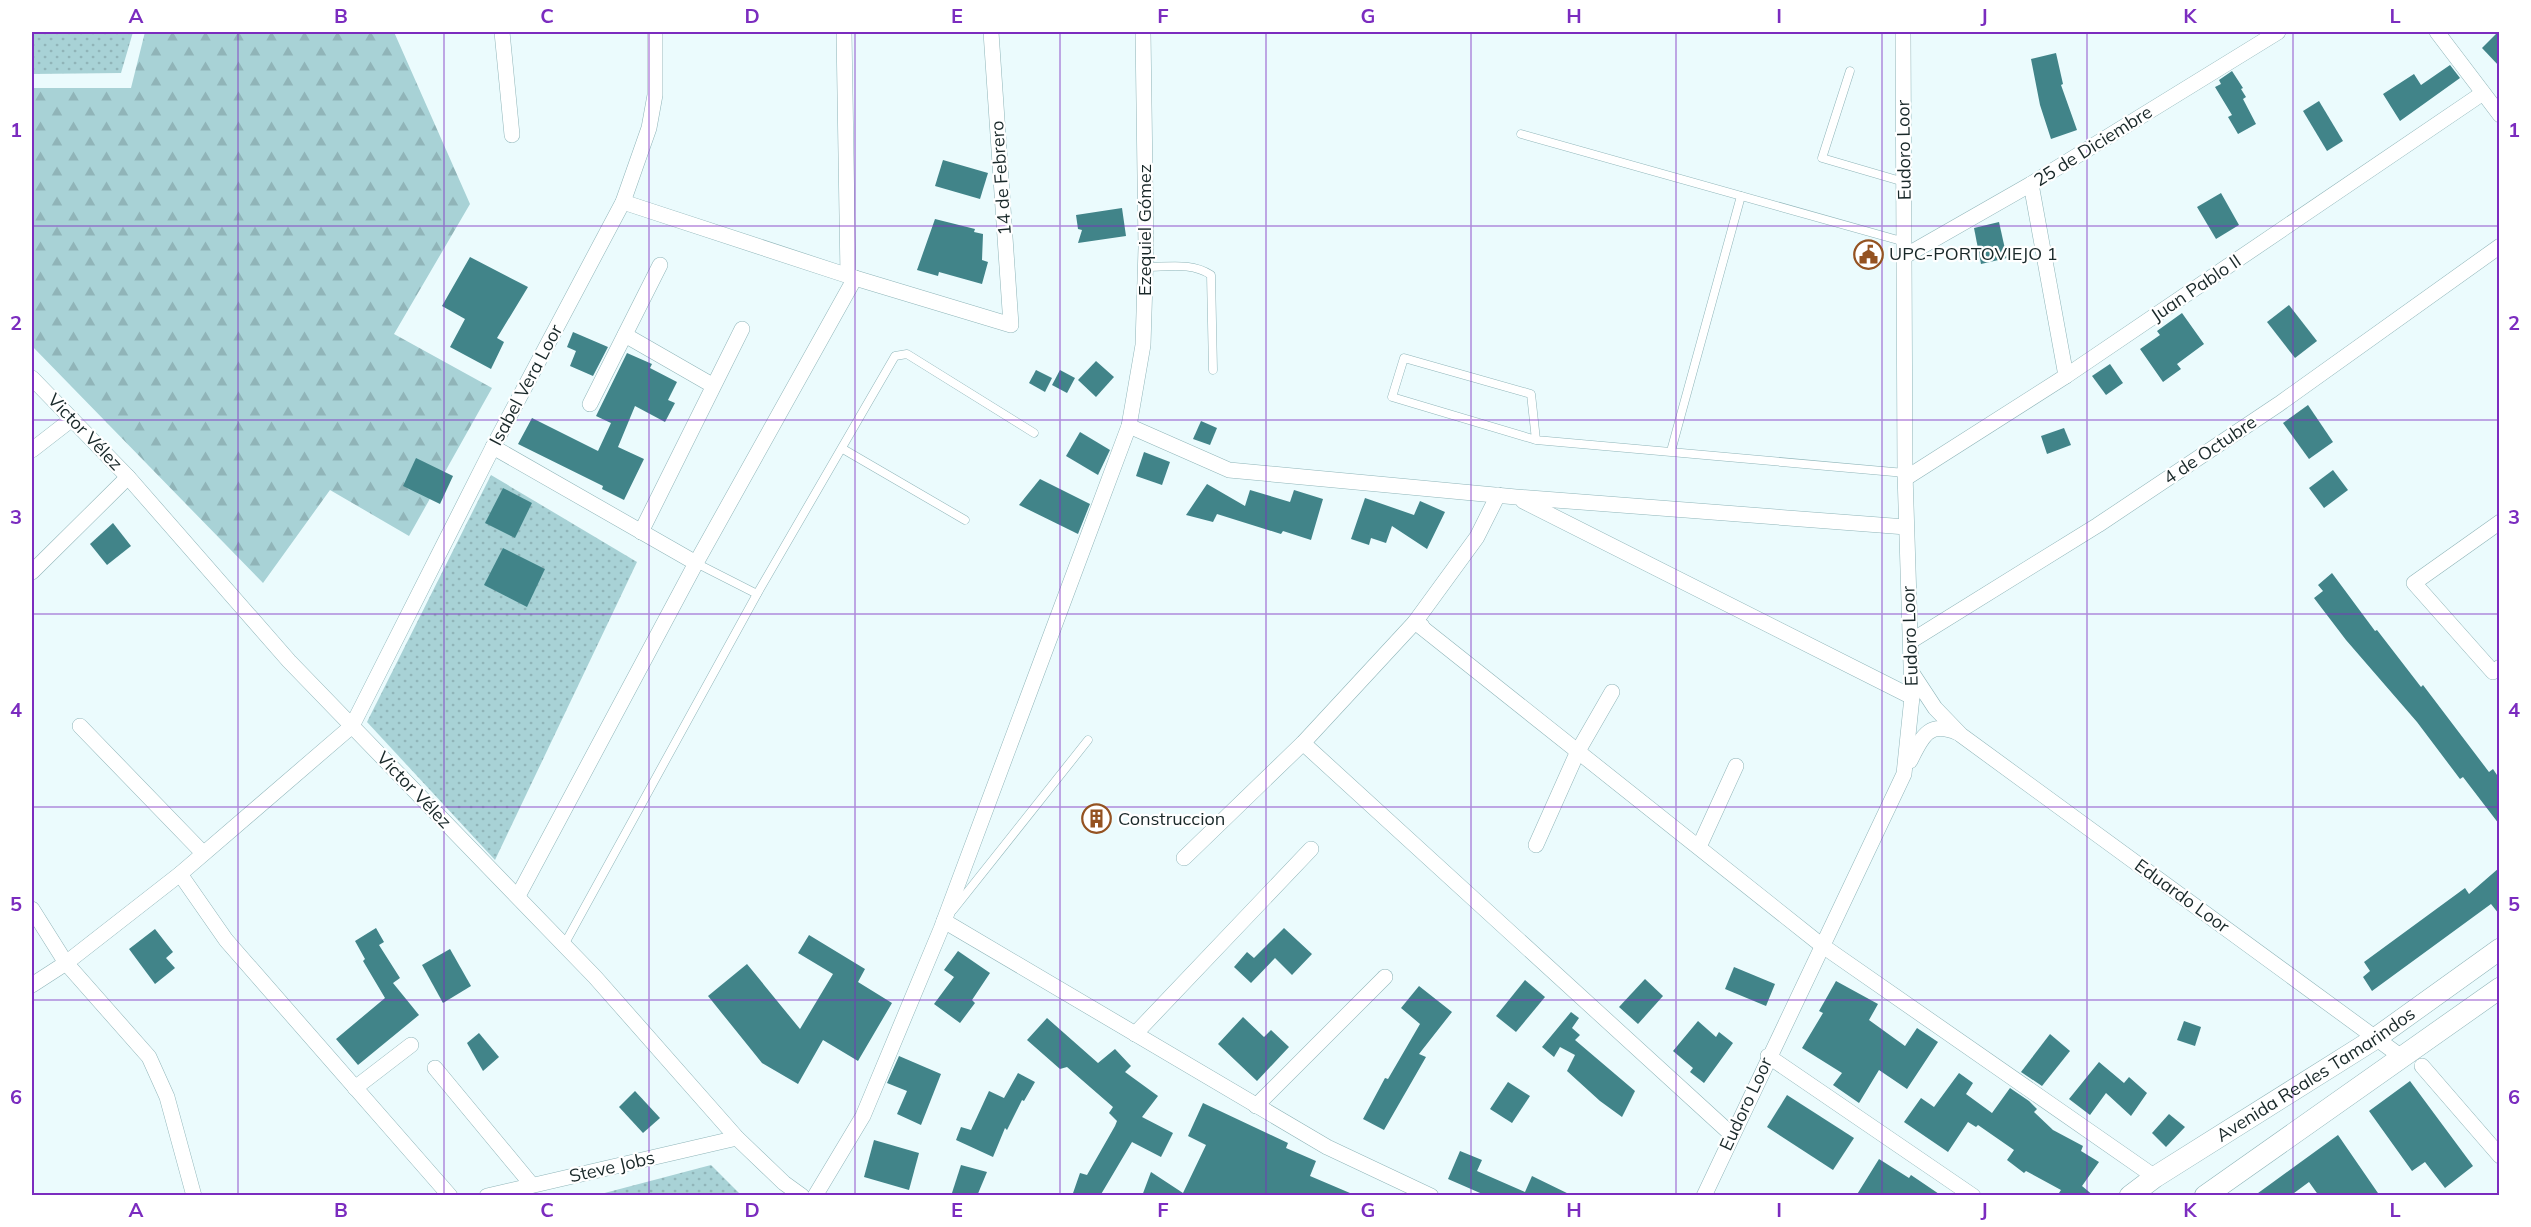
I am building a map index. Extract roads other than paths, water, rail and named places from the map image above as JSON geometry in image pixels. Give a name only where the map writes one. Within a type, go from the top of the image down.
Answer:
[{"type":"main road","name":"Avenida Reales Tamarindos","points":[[2130,1196],[2155,1177],[2376,1038],[2499,949]]},
{"type":"main road","name":"Avenida Reales Tamarindos","points":[[2205,1196],[2413,1062],[2499,988]]},
{"type":"street","points":[[502,32],[512,135]]},
{"type":"street","name":"Isabel Vera Loor","points":[[352,726],[493,447],[623,202],[649,128],[655,95],[655,32]]},
{"type":"street","points":[[518,896],[851,277],[844,32]]},
{"type":"street","name":"14 de Febrero","points":[[851,277],[1011,325],[991,32]]},
{"type":"street","name":"Ezequiel Gómez","points":[[815,1196],[862,1116],[944,921],[1129,426],[1143,345],[1146,267],[1143,32]]},
{"type":"street","name":"Eudoro Loor","points":[[1704,1196],[1821,944],[1904,774],[1912,697],[1906,527],[1903,32]]},
{"type":"street","name":"25 de Diciembre","points":[[1905,249],[2031,184],[2278,32]]},
{"type":"street","points":[[2437,32],[2499,115]]},
{"type":"street","name":"Juan Pablo II","points":[[1906,475],[2066,376],[2483,93]]},
{"type":"street","points":[[2031,184],[2066,376]]},
{"type":"street","points":[[623,202],[851,277]]},
{"type":"street","name":"4 de Octubre","points":[[1911,641],[2098,525],[2279,405],[2499,246]]},
{"type":"street","points":[[590,404],[660,265]]},
{"type":"street","points":[[640,532],[742,329]]},
{"type":"street","points":[[625,335],[712,385]]},
{"type":"street","name":"Victor Vélez","points":[[32,378],[128,477],[263,633],[564,945],[737,1138],[802,1196]]},
{"type":"street","points":[[32,450],[72,419]]},
{"type":"street","points":[[1129,426],[1229,470],[1516,497],[1906,527]]},
{"type":"street","points":[[493,447],[696,563]]},
{"type":"street","points":[[32,572],[128,477]]},
{"type":"street","points":[[1184,858],[1303,743],[1418,624],[1477,537],[1498,495]]},
{"type":"street","points":[[1516,497],[1912,697]]},
{"type":"street","points":[[2499,522],[2414,583],[2493,672],[2499,668]]},
{"type":"street","points":[[1418,624],[1821,944],[2155,1177]]},
{"type":"street","name":"Eduardo Loor","points":[[1911,672],[1925,696],[1961,735],[2376,1038],[2413,1062],[2499,1156]]},
{"type":"street","points":[[1536,845],[1578,751],[1612,692]]},
{"type":"street","points":[[80,726],[203,854]]},
{"type":"street","points":[[32,985],[66,963],[180,874],[352,726]]},
{"type":"street","name":"Eduardo Loor","points":[[1904,774],[1923,736],[1931,730],[1941,728],[1961,735]]},
{"type":"street","points":[[1303,743],[1731,1134]]},
{"type":"street","points":[[1699,846],[1736,766]]},
{"type":"street","points":[[1135,1034],[1311,849]]},
{"type":"street","points":[[180,874],[226,940],[450,1196]]},
{"type":"street","points":[[32,909],[66,963],[149,1057],[167,1098],[194,1196]]},
{"type":"street","points":[[944,921],[1327,1147],[1431,1196]]},
{"type":"street","points":[[1256,1106],[1385,977]]},
{"type":"street","points":[[355,1088],[411,1045]]},
{"type":"street","points":[[1768,1056],[1974,1196]]},
{"type":"street","points":[[435,1068],[532,1185]]},
{"type":"street","name":"Steve Jobs","points":[[487,1196],[737,1138]]},
{"type":"lane","points":[[1850,71],[1822,159],[1904,182]]},
{"type":"lane","points":[[1521,134],[1741,196],[1905,249]]},
{"type":"lane","points":[[1671,450],[1741,196]]},
{"type":"lane","points":[[1146,267],[1190,266],[1201,268],[1211,275],[1213,370]]},
{"type":"lane","points":[[564,945],[757,594],[895,356],[907,354],[1034,433]]},
{"type":"lane","points":[[1536,440],[1531,394],[1404,358],[1392,397],[1536,440],[1671,450],[1906,475]]},
{"type":"lane","points":[[843,448],[965,520]]},
{"type":"lane","points":[[696,563],[757,594]]},
{"type":"lane","points":[[944,921],[1088,740]]},
{"type":"place","name":"UPC-PORTOVIEJO 1","points":[[1868,254]]},
{"type":"place","name":"Construccion","points":[[1097,819]]}]
